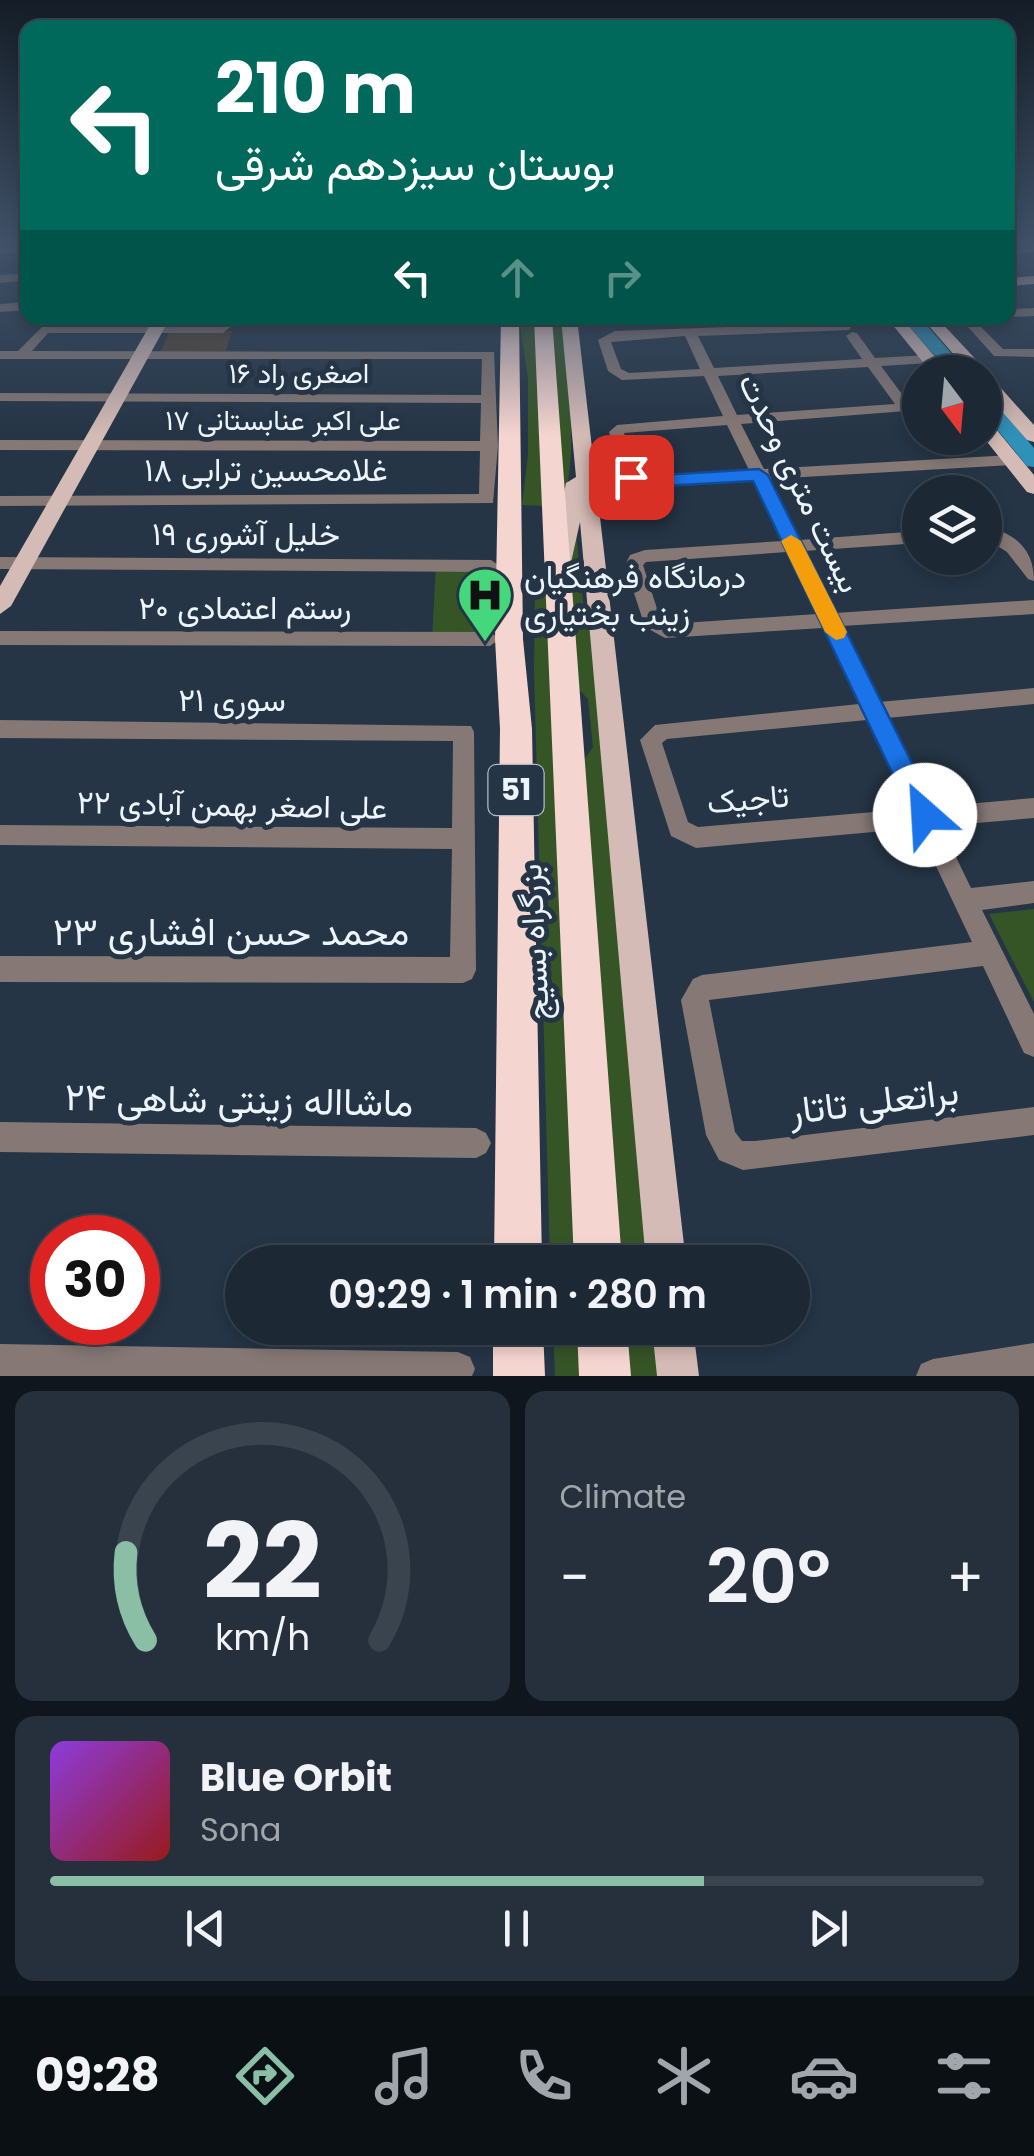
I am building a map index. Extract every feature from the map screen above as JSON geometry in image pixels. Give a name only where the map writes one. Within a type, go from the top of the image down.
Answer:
[{"type":"highway","name":"بزرگراه بسیج","points":[[510,325],[508,639],[516,746],[518,1245]]},
{"type":"highway","name":"بزرگراه بسیج","points":[[543,325],[597,1245]]},
{"type":"highway","points":[[518,1345],[519,1376]]},
{"type":"highway","points":[[603,1345],[605,1376]]},
{"type":"main road","points":[[0,606],[159,325]]},
{"type":"main road","points":[[570,325],[664,1245]]},
{"type":"main road","points":[[900,325],[926,355]]},
{"type":"main road","points":[[935,325],[963,355]]},
{"type":"main road","points":[[1002,399],[1034,436]]},
{"type":"main road","points":[[1002,448],[1034,488]]},
{"type":"main road","points":[[559,577],[581,456]]},
{"type":"main road","points":[[675,1345],[678,1376]]},
{"type":"street","points":[[22,355],[41,330],[126,325]]},
{"type":"street","points":[[181,325],[224,329],[227,325]]},
{"type":"street","points":[[972,325],[990,348],[1010,354],[1034,353]]},
{"type":"street","points":[[902,364],[871,363],[626,377],[615,371],[604,340],[615,334],[689,331],[849,331],[871,363],[903,404],[901,408],[622,428],[616,432],[631,477],[637,481],[1012,460]]},
{"type":"street","name":"بیست متری وحدت","points":[[689,331],[1034,1042]]},
{"type":"street","points":[[0,355],[489,354],[482,446]]},
{"type":"street","name":"اصغری راد ۱۶","points":[[0,398],[484,399]]},
{"type":"street","name":"علی اکبر عنابستانی ۱۷","points":[[0,445],[482,446]]},
{"type":"street","name":"غلامحسین ترابی ۱۸","points":[[0,500],[480,500],[482,446]]},
{"type":"street","points":[[902,537],[636,559],[634,565],[657,628],[665,631],[1034,607]]},
{"type":"street","points":[[1002,539],[1032,568]]},
{"type":"street","name":"خلیل آشوری ۱۹","points":[[0,563],[491,566]]},
{"type":"street","name":"رستم اعتمادی ۲۰","points":[[0,638],[490,639]]},
{"type":"street","points":[[873,710],[1034,696]]},
{"type":"street","name":"تاجیک","points":[[873,710],[654,735],[651,740],[679,829],[696,838],[1034,808]]},
{"type":"street","name":"سوری ۲۱","points":[[0,728],[464,732],[464,840]]},
{"type":"street","name":"علی اصغر بهمن آبادی ۲۲","points":[[0,835],[464,840]]},
{"type":"street","name":"محمد حسن افشاری ۲۳","points":[[0,969],[463,970],[464,840]]},
{"type":"street","points":[[965,900],[1034,892]]},
{"type":"street","name":"براتعلی تاتار","points":[[990,952],[726,983],[696,992],[713,1097],[726,1147],[738,1156],[755,1156],[1034,1121]]},
{"type":"street","name":"ماشااله زینتی شاهی ۲۴","points":[[0,1137],[476,1142]]},
{"type":"street","points":[[933,1376],[1034,1360]]},
{"type":"street","points":[[0,1361],[458,1369]]},
{"type":"green space","points":[[520,325],[536,325],[544,506],[522,505],[528,455],[528,378]]},
{"type":"green space","points":[[550,325],[564,325],[570,412],[571,458],[562,510]]},
{"type":"green space","points":[[573,502],[583,602],[593,614],[649,1245],[613,1245],[582,763],[593,747],[588,699],[577,687],[569,574]]},
{"type":"green space","points":[[436,565],[491,566],[490,639],[432,639]]},
{"type":"green space","points":[[549,590],[579,1245],[550,1245],[535,591]]},
{"type":"green space","points":[[1034,909],[1034,1002],[989,914]]},
{"type":"green space","points":[[554,1345],[584,1345],[585,1376],[555,1376]]},
{"type":"green space","points":[[620,1345],[658,1345],[661,1376],[623,1376]]},
{"type":"building","points":[[232,331],[226,351],[160,353],[169,333]]},
{"type":"waterway","points":[[917,325],[944,355]]},
{"type":"waterway","points":[[1002,423],[1034,461]]},
{"type":"slow traffic","points":[[791,541],[836,632]]},
{"type":"place","name":"درمانگاه فرهنگیان زینب بختیاری","points":[[485,644]]},
{"type":"route","points":[[631,477],[644,482],[759,475],[925,815]]}]
